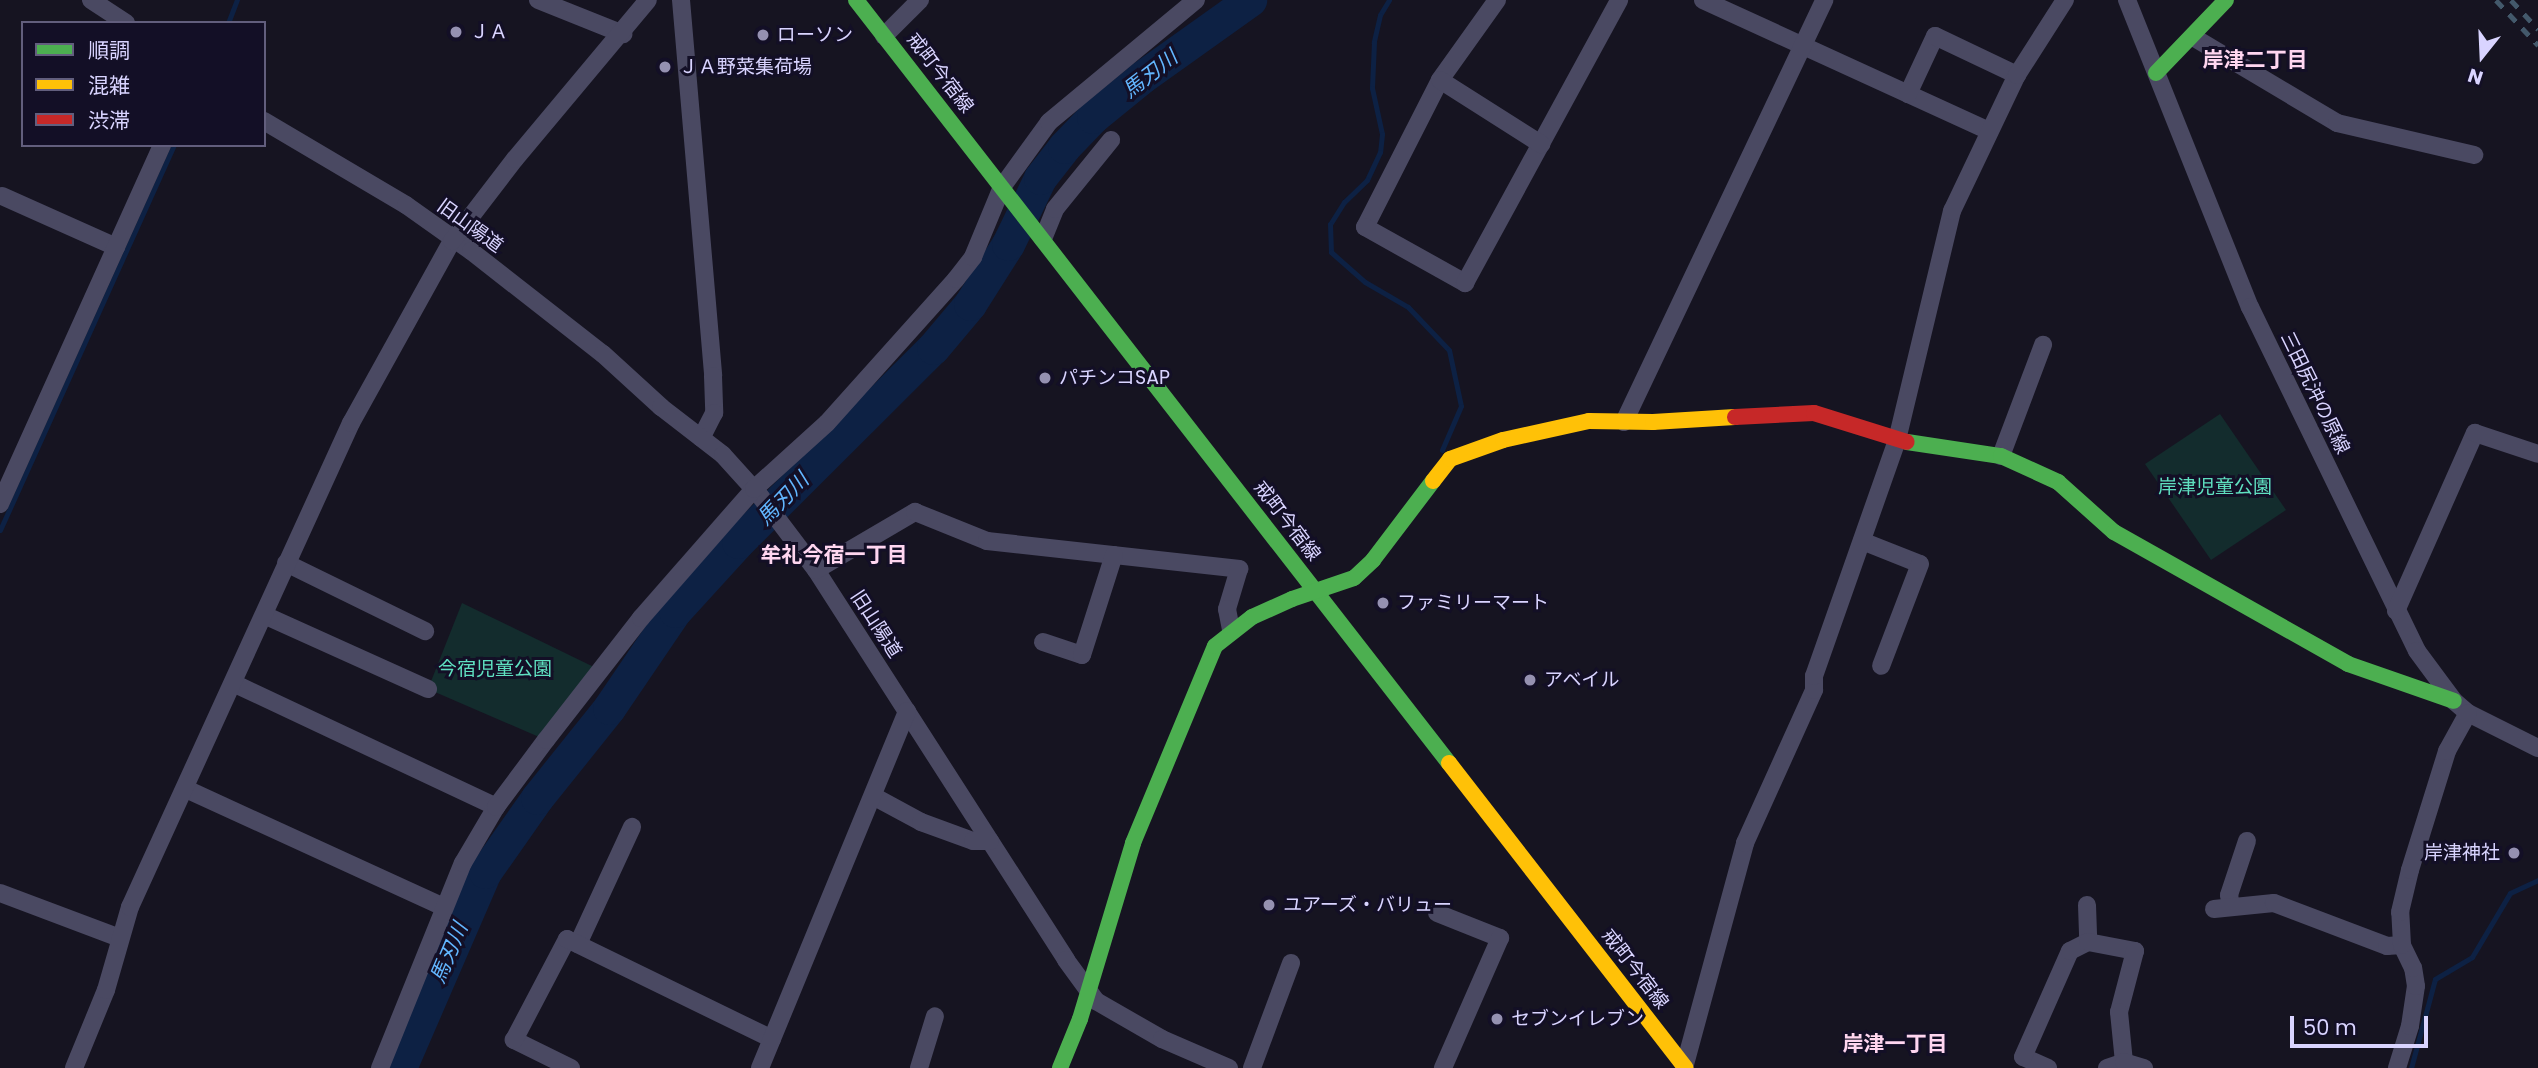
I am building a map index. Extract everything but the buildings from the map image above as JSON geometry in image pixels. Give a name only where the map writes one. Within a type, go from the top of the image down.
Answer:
[{"type":"street","points":[[538,0],[623,34]]},
{"type":"street","points":[[74,1068],[106,989],[130,907],[351,423],[452,241],[515,159],[623,34],[648,0]]},
{"type":"street","points":[[681,0],[713,376],[713,413],[701,438]]},
{"type":"street","name":"戒町今宿線","points":[[856,0],[1685,1067]]},
{"type":"street","points":[[884,36],[920,0]]},
{"type":"street","points":[[380,1068],[463,863],[496,807],[641,618],[757,492],[827,423],[956,279],[973,257],[1005,191],[1049,122],[1196,0]]},
{"type":"street","points":[[1497,0],[1440,80],[1365,227],[1465,283],[1619,0]]},
{"type":"street","points":[[1703,0],[1989,131]]},
{"type":"street","points":[[1624,422],[1824,0]]},
{"type":"street","points":[[1685,1067],[1745,843],[1814,690],[1814,676],[1897,440],[1952,211],[2017,75],[2065,0]]},
{"type":"street","name":"三田尻沖の原線","points":[[2127,0],[2250,307],[2417,651],[2454,701],[2468,713],[2538,748]]},
{"type":"street","points":[[2156,73],[2226,0]]},
{"type":"street","points":[[100,8],[123,21]]},
{"type":"street","points":[[1908,94],[1935,36],[2017,75]]},
{"type":"street","points":[[2193,37],[2337,123],[2474,155]]},
{"type":"street","points":[[1440,80],[1541,144]]},
{"type":"street","name":"旧山陽道","points":[[266,122],[406,205],[452,241],[471,251],[603,354],[661,407],[723,455],[757,492],[816,570],[1066,960],[1096,1001],[1162,1039],[1218,1066]]},
{"type":"street","points":[[1040,235],[1055,209],[1111,140]]},
{"type":"street","points":[[0,504],[161,147]]},
{"type":"street","points":[[2,196],[116,247]]},
{"type":"street","points":[[2001,456],[2043,345]]},
{"type":"street","points":[[1060,1068],[1089,991],[1133,843],[1154,786],[1215,646],[1231,630],[1292,598],[1316,593],[1354,578],[1373,560],[1450,459],[1503,440],[1589,421],[1624,422],[1814,413],[1897,440],[2001,456],[2058,482],[2114,532],[2348,664],[2454,701]]},
{"type":"street","points":[[2396,611],[2475,433],[2538,454]]},
{"type":"street","points":[[816,570],[915,512],[987,541],[1239,569],[1227,609],[1231,630]]},
{"type":"street","points":[[1863,541],[1920,564],[1881,666]]},
{"type":"street","points":[[1043,642],[1082,655],[1114,555]]},
{"type":"street","points":[[286,563],[425,631]]},
{"type":"street","points":[[264,615],[428,689]]},
{"type":"street","points":[[233,683],[496,807]]},
{"type":"street","points":[[760,1068],[907,711]]},
{"type":"street","points":[[2397,1068],[2410,1026],[2416,986],[2413,968],[2402,945],[2400,912],[2410,870],[2447,751],[2468,713]]},
{"type":"street","points":[[186,789],[444,907]]},
{"type":"street","points":[[873,796],[921,822],[973,841],[990,841]]},
{"type":"street","points":[[578,944],[632,827]]},
{"type":"street","points":[[2247,841],[2222,908],[2274,903],[2387,946],[2402,945]]},
{"type":"street","points":[[0,893],[120,938]]},
{"type":"street","points":[[2087,905],[2088,942]]},
{"type":"street","points":[[1437,913],[1500,939],[1443,1068]]},
{"type":"street","points":[[570,1068],[514,1040],[567,939],[772,1039]]},
{"type":"street","points":[[2048,1068],[2023,1058],[2070,951],[2088,942],[2135,951],[2119,1012],[2116,1065],[2144,1068]]},
{"type":"street","points":[[1252,1068],[1291,963]]},
{"type":"street","points":[[919,1068],[935,1016]]},
{"type":"green space","name":"岸津児童公園","points":[[2220,414],[2286,510],[2211,560],[2145,464]]},
{"type":"green space","name":"今宿児童公園","points":[[462,603],[600,670],[546,740],[428,689]]},
{"type":"waterway","points":[[229,21],[237,0]]},
{"type":"waterway","name":"馬刃川","points":[[400,1068],[485,872],[537,798],[609,708],[675,611],[738,542],[933,348],[970,304],[1008,244],[1040,178],[1064,147],[1093,117],[1142,77],[1250,0]]},
{"type":"waterway","points":[[1389,0],[1380,15],[1374,42],[1372,88],[1382,134],[1380,152],[1367,180],[1344,202],[1330,224],[1331,252],[1365,282],[1408,307],[1449,350],[1461,406],[1442,450]]},
{"type":"waterway","points":[[0,530],[173,147]]},
{"type":"waterway","points":[[2411,1068],[2435,979],[2472,957],[2510,893],[2538,880]]},
{"type":"railway","points":[[2496,0],[2538,45]]},
{"type":"railway","points":[[2511,0],[2538,29]]},
{"type":"traffic: fast","points":[[856,0],[1449,763]]},
{"type":"traffic: fast","points":[[2156,73],[2226,0]]},
{"type":"traffic: fast","points":[[1907,442],[2001,456],[2058,482],[2114,532],[2348,664],[2454,701]]},
{"type":"traffic: fast","points":[[1060,1068],[1080,1019],[1133,843],[1215,646],[1252,617],[1292,599],[1354,578],[1373,560],[1433,481]]},
{"type":"traffic: slow","points":[[1433,481],[1450,459],[1503,440],[1589,421],[1653,422],[1735,417]]},
{"type":"traffic: slow","points":[[1449,763],[1686,1068]]},
{"type":"traffic: jam","points":[[1735,417],[1814,413],[1907,442]]},
{"type":"place","name":"ＪＡ","points":[[456,32]]},
{"type":"place","name":"ローソン","points":[[763,35]]},
{"type":"place","name":"ＪＡ野菜集荷場","points":[[665,67]]},
{"type":"place","name":"パチンコSAP","points":[[1045,378]]},
{"type":"place","name":"ファミリーマート","points":[[1383,603]]},
{"type":"place","name":"アベイル","points":[[1530,680]]},
{"type":"place","name":"岸津神社","points":[[2514,853]]},
{"type":"place","name":"ユアーズ・バリュー","points":[[1269,905]]},
{"type":"place","name":"セブンイレブン","points":[[1497,1019]]},
{"type":"district","name":"岸津二丁目","points":[[2255,60]]},
{"type":"district","name":"牟礼今宿一丁目","points":[[834,555]]},
{"type":"district","name":"岸津一丁目","points":[[1895,1044]]}]
